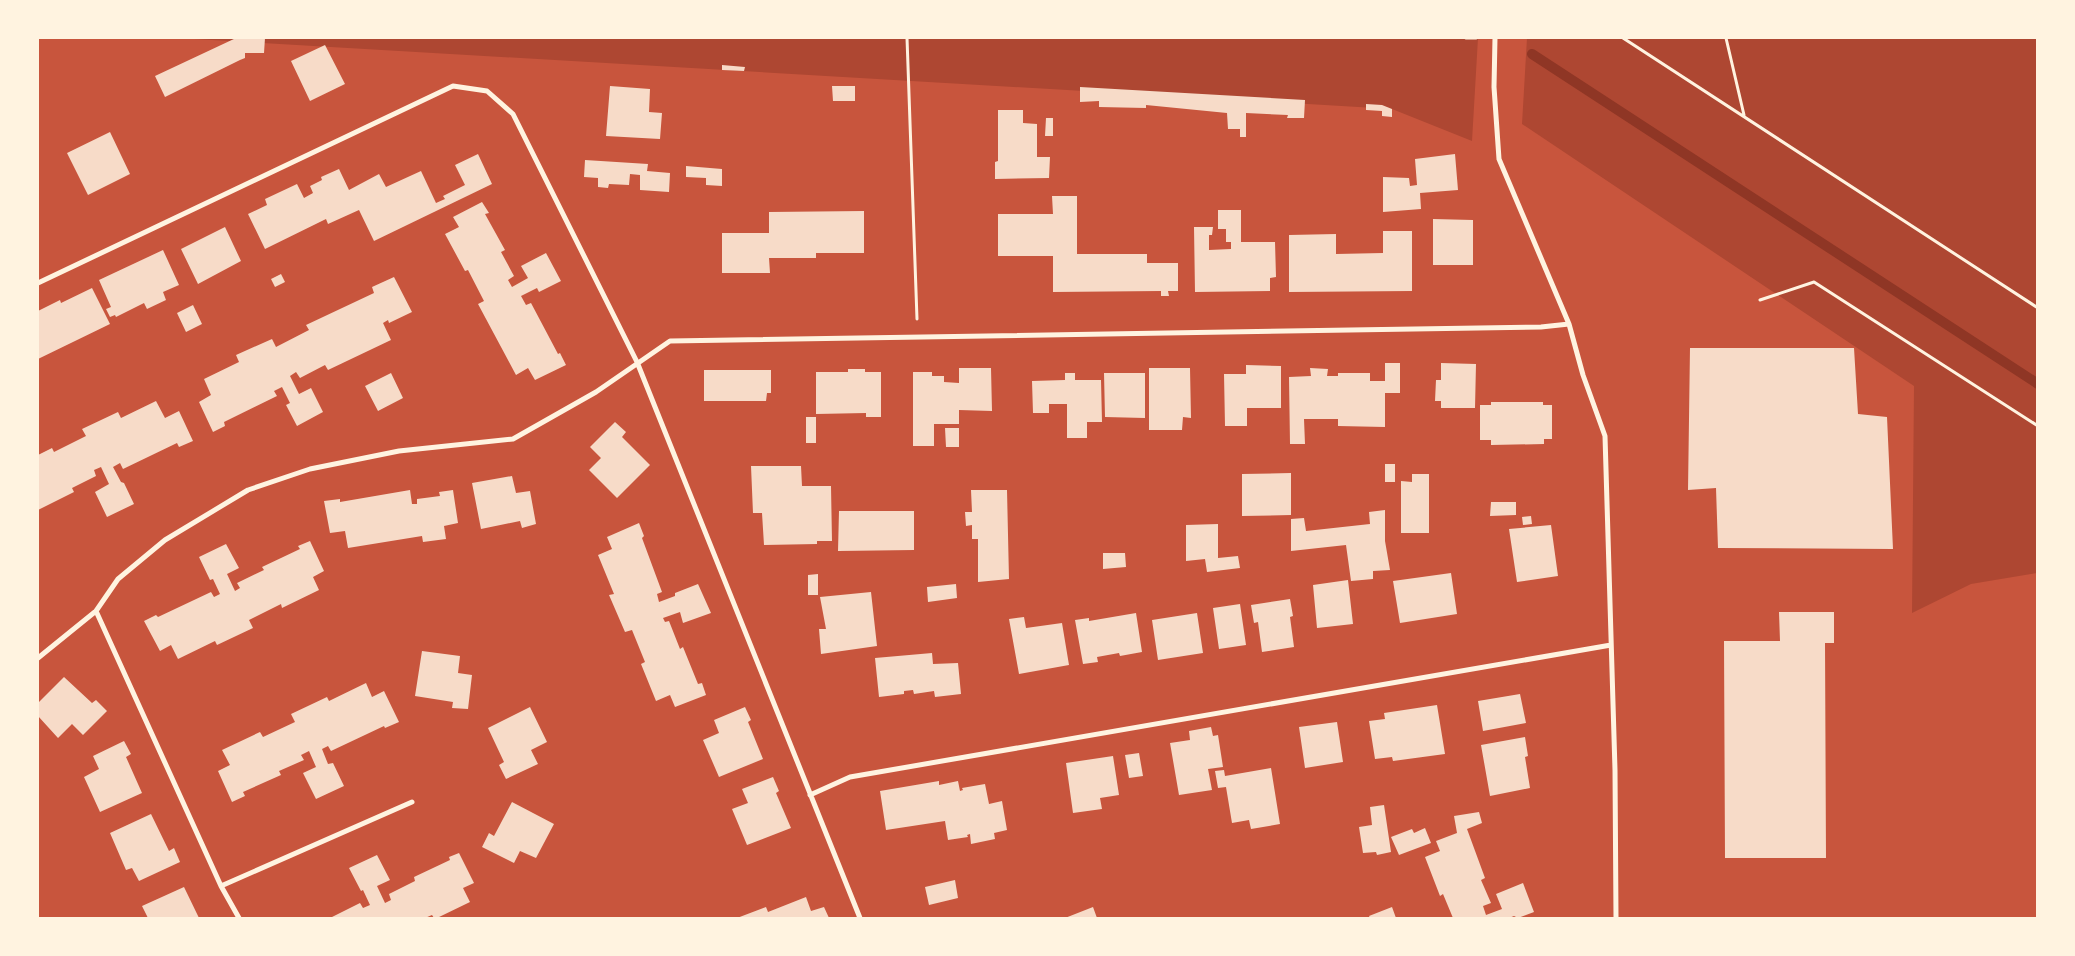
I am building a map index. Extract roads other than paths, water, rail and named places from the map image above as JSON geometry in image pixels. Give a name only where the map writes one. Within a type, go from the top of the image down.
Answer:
[{"type":"street","points":[[1495,38],[1494,87],[1499,159],[1568,324],[1583,375],[1605,436],[1615,770],[1616,918]]},
{"type":"street","points":[[38,284],[452,86],[487,91],[513,114],[637,362],[860,918]]},
{"type":"street","points":[[38,658],[96,611],[118,579],[165,540],[248,490],[310,469],[399,451],[513,439],[596,392],[670,341],[1542,327],[1568,324]]},
{"type":"street","points":[[96,611],[221,886],[239,918]]},
{"type":"street","points":[[810,795],[850,777],[1611,645]]},
{"type":"street","points":[[221,886],[412,802]]},
{"type":"waterway","points":[[1532,54],[2038,384]]}]
